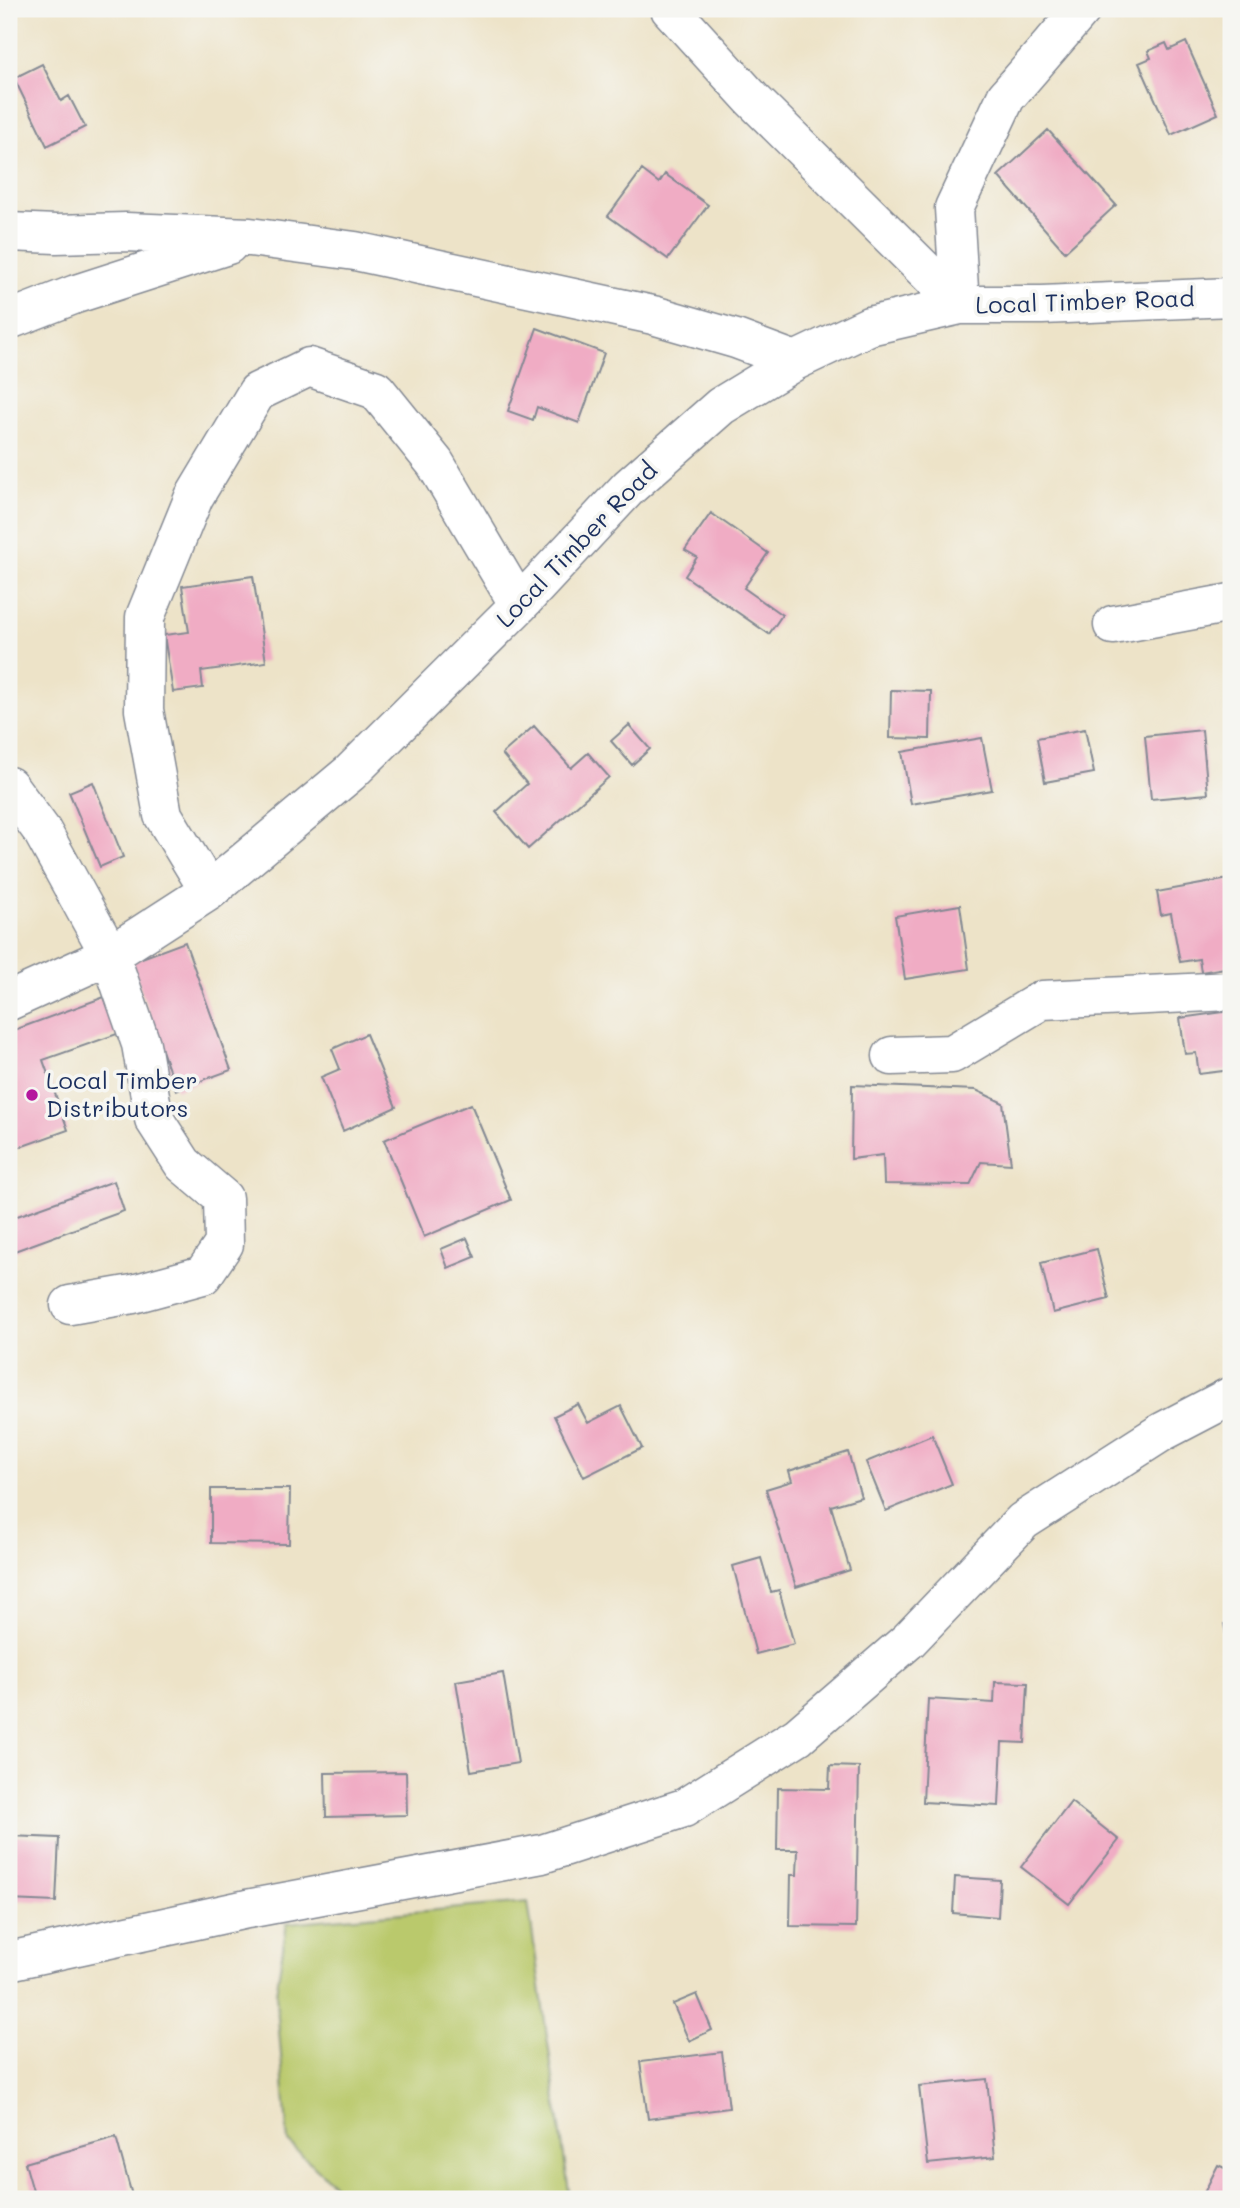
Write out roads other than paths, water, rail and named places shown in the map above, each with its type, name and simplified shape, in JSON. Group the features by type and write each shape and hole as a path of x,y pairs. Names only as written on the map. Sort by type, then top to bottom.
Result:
{"street":[{"path":"670,9 752,99 960,305"},
{"path":"960,305 954,208 1006,97 1082,9"},
{"path":"9,232 126,232 250,237 355,251 653,315 736,339 795,361"},
{"path":"9,320 76,294 250,237"},
{"name":"Local Timber Road","path":"9,1001 110,955 209,891 350,773 519,605 629,487 721,406 795,361 869,326 960,305 1042,305 1231,297"},
{"path":"209,891 163,815 144,710 145,617 194,497 257,392 309,367 376,390 435,463 519,605"},
{"path":"1113,625 1231,603"},
{"path":"9,786 43,831 110,955 141,1044 155,1119 183,1164 223,1198 224,1244 203,1275 133,1294 70,1305"},
{"path":"892,1056 952,1054 1042,1000 1231,991"},
{"path":"9,1961 247,1909 542,1854 684,1808 798,1736 909,1640 1023,1521 1162,1432 1231,1396"}],"place":[{"name":"Local Timber Distributors","path":"32,1095"}]}
